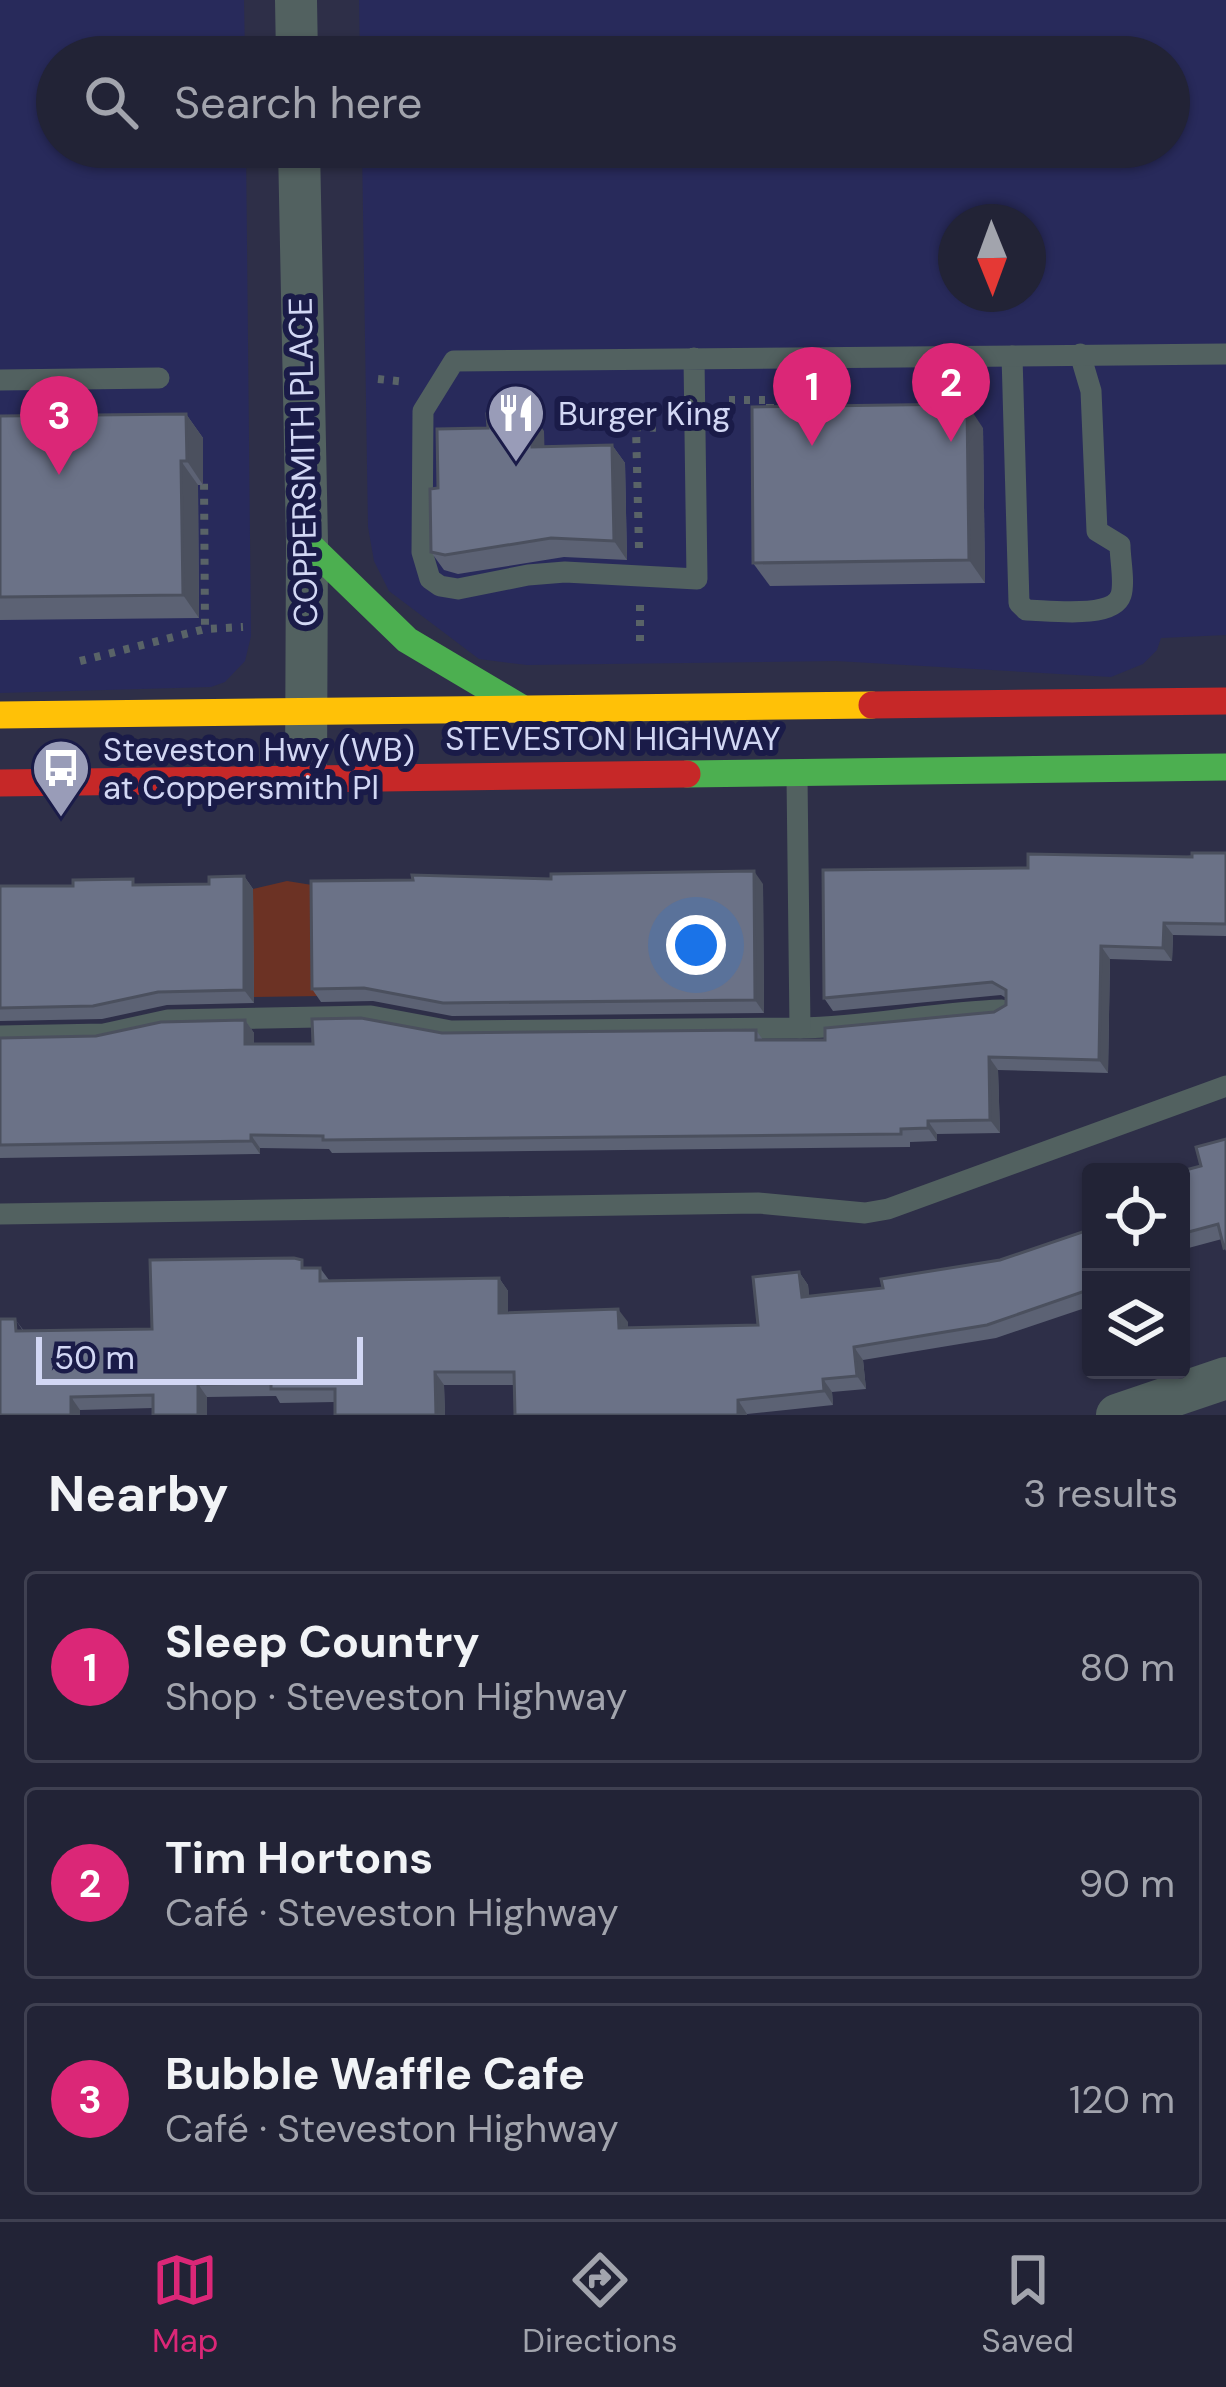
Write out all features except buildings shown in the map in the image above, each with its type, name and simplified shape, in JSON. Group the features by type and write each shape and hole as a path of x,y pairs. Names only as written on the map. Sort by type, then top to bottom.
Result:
{"main road":[{"path":"307,543 407,640 524,709"},
{"name":"STEVESTON HIGHWAY","path":"0,715 1226,701"},
{"name":"STEVESTON HIGHWAY","path":"0,784 1226,767"}],"street":[{"path":"296,0 297,36"},
{"name":"COPPERSMITH PLACE","path":"299,168 306,777"},
{"path":"1117,1415 1226,1378"}],"lane":[{"path":"1012,356 1019,602 1026,610 1102,611 1121,594 1120,544 1097,531 1091,391 1080,354"},
{"path":"694,358 697,579 565,572 528,574 458,589 440,586 430,578 422,552 423,411 454,361 694,358 1012,356 1080,354 1226,354"},
{"path":"0,380 159,378"},
{"path":"797,773 800,1028"},
{"path":"0,1036 104,1034 168,1021 371,1016 469,1031 860,1028 938,1013 1002,1010"},
{"path":"0,1214 758,1203 865,1214 1226,1086"}],"path":[{"path":"378,379 412,382"},
{"path":"729,400 770,400 771,425"},
{"path":"639,555 636,428 670,428 670,414"},
{"path":"194,456 194,473 204,479 206,629"},
{"path":"640,609 640,646"},
{"path":"67,665 206,629 243,627"}],"shaded area":[{"path":"0,0 244,0 245,36 36,36 36,168 246,168 251,636 245,661 225,682 211,687 0,693"},
{"path":"359,0 1226,0 1226,635 1161,638 1143,664 1111,677 836,661 527,665 479,659 389,591 374,561 368,527 362,168 1190,168 1190,36 360,36"},
{"path":"287,881 312,885 321,996 253,997 253,889"}],"traffic: fast":[{"path":"307,543 407,640 520,707"},
{"path":"687,774 1226,767"}],"traffic: slow":[{"path":"0,715 872,705"}],"traffic: jam":[{"path":"872,705 1226,701"},
{"path":"0,783 687,774"}],"place":[{"name":"Tim Hortons","path":"951,442"},
{"name":"Sleep Country","path":"812,446"},
{"name":"Burger King","path":"516,464"},
{"name":"Bubble Waffle Cafe","path":"59,475"},
{"name":"Steveston Hwy (WB) at Coppersmith Pl","path":"61,819"}]}
